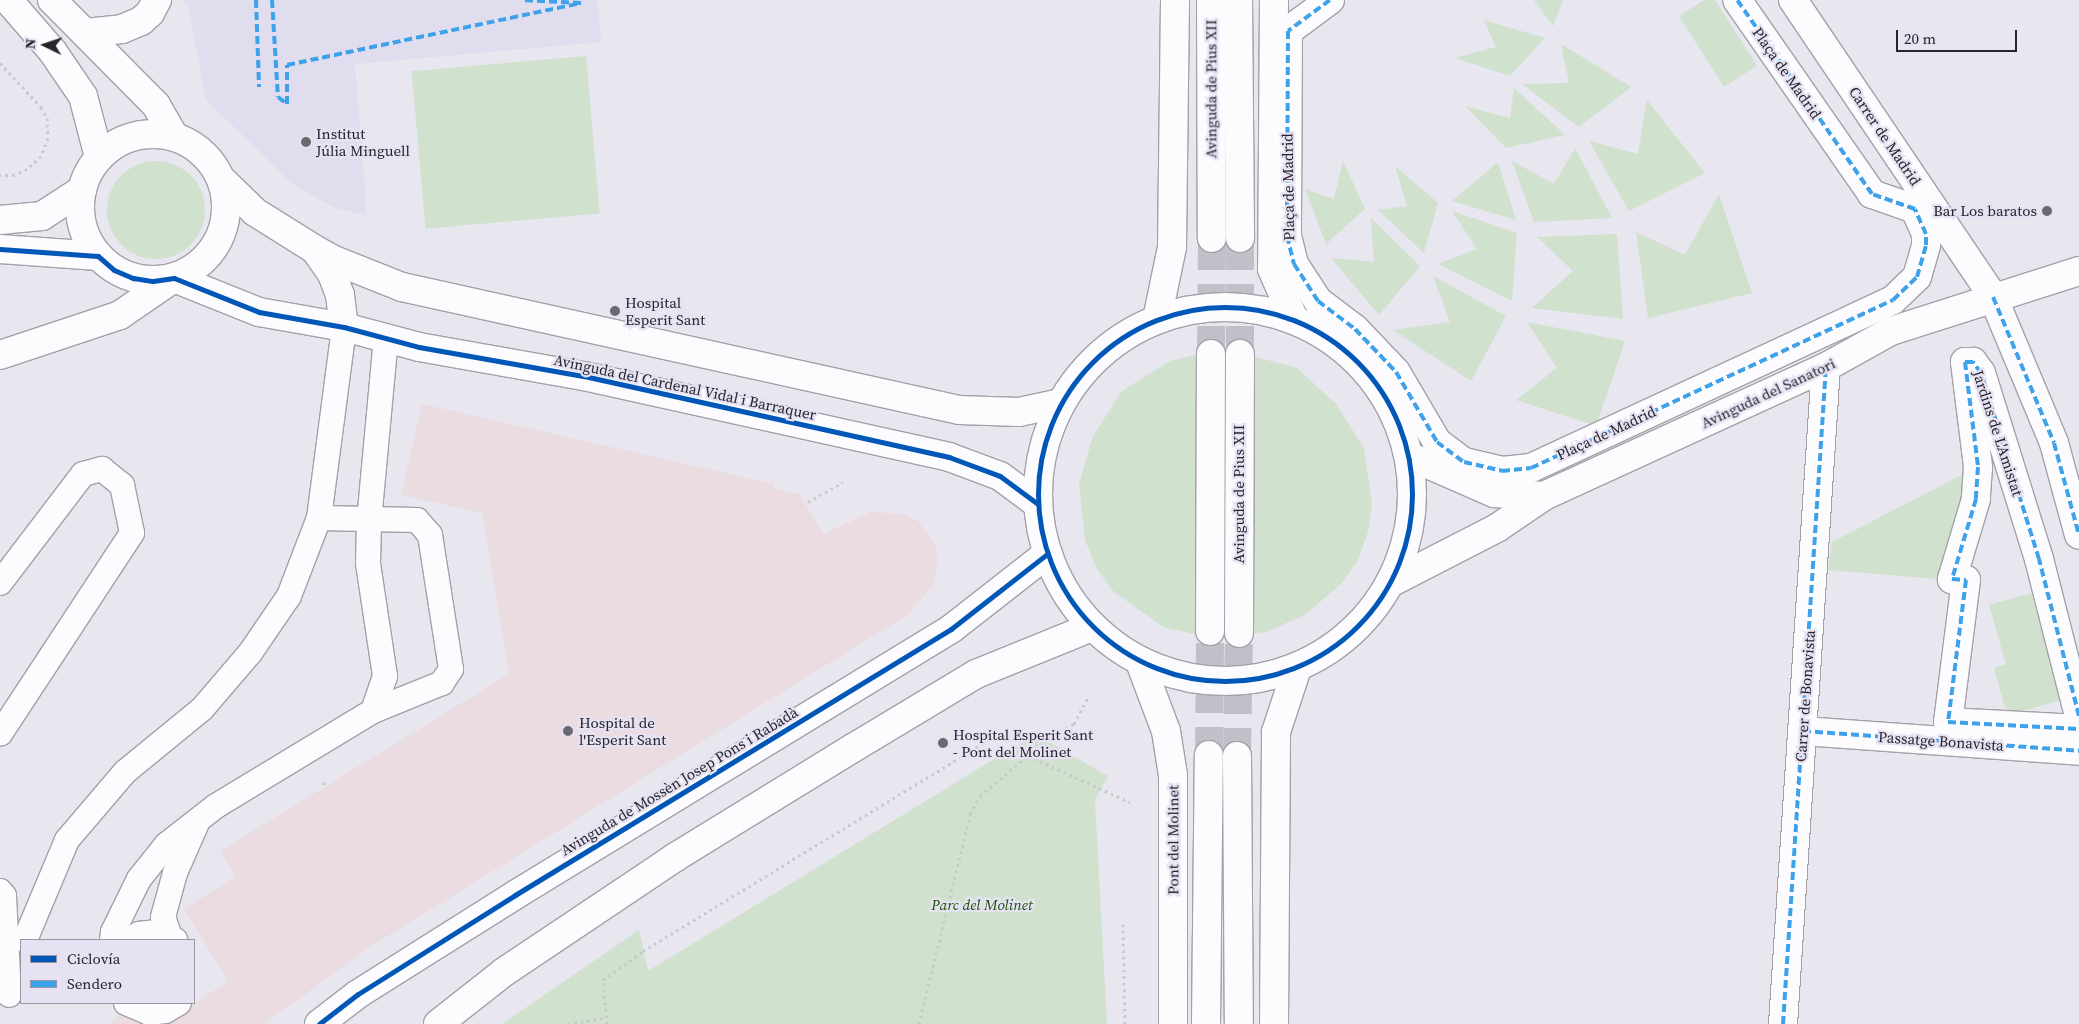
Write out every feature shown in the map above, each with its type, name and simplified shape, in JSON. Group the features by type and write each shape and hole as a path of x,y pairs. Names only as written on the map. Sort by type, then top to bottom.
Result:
{"street":[{"path":"8,0 53,52 83,96 99,157"},
{"path":"52,0 156,105 174,136"},
{"path":"85,33 122,29 141,21 150,13 158,0"},
{"path":"1157,319 1172,247 1175,0"},
{"name":"Avinguda de Pius XII","path":"1210,0 1212,238"},
{"name":"Avinguda de Pius XII","path":"1238,0 1240,238"},
{"path":"1274,0 1272,269 1294,319"},
{"name":"Plaça de Madrid","path":"1330,0 1288,31 1287,236 1294,264 1318,300 1355,329 1385,360 1405,386 1426,426 1442,447 1473,466 1509,471 1531,468 1893,300 1910,286 1922,267 1926,234 1915,209 1872,194 1737,0"},
{"name":"Carrer de Madrid","path":"1794,0 1993,297 2054,443 2079,535"},
{"path":"174,278 153,281 133,278 114,270 98,256 86,236 80,214 82,190 99,157 130,137 152,133 174,136 194,145 205,155 221,179 255,212 314,249 402,287 959,410 1018,412 1061,403"},
{"path":"0,355 120,315 174,278 200,264 220,240 227,210 221,179"},
{"path":"0,220 42,216 82,190"},
{"path":"0,249 98,256"},
{"path":"314,249 335,281 344,327"},
{"name":"Avinguda del Sanatori","path":"1390,583 1498,528 1544,496 1826,367 1891,332 1993,297 2079,271"},
{"name":"Avinguda del Cardenal Vidal i Barraquer","path":"174,278 259,312 344,327 419,347 584,376 949,457 1000,476 1038,504"},
{"path":"1202,307 1248,307 1294,319 1347,350 1386,398 1409,456 1412,499 1406,542 1390,583 1368,616 1350,634 1297,668 1244,681 1191,680 1140,662 1092,627 1065,593 1047,554 1038,504 1042,452 1061,403 1102,352 1157,319 1202,307"},
{"name":"Avinguda de Pius XII","path":"1210,631 1211,354"},
{"name":"Avinguda de Pius XII","path":"1239,633 1240,354"},
{"name":"Jardins de L'Amistat","path":"2079,716 2039,559 1980,373 1973,362 1965,362 1978,467 1976,499 1952,579 1966,580 1948,722 2079,729"},
{"name":"Carrer de Bonavista","path":"1784,1024 1826,367"},
{"name":"Avinguda del Sanatori","path":"1409,456 1494,492 1544,496"},
{"name":"Avinguda de Mossèn Josep Pons i Rabadà","path":"319,1024 358,994 515,895 951,629 1047,554"},
{"path":"438,1024 504,972 666,864 853,748 976,674 1092,627"},
{"name":"Pont del Molinet","path":"1140,662 1166,731 1173,775 1173,1024"},
{"path":"1274,1024 1276,732 1297,668"},
{"name":"Passatge Bonavista","path":"1803,732 2079,751"},
{"path":"1206,1024 1209,755"},
{"path":"1237,756 1239,1024"}],"lane":[{"path":"25,939 67,840 125,772 202,709 250,653 289,596 319,518 344,327"},
{"path":"373,711 385,676 368,563 369,521 386,338"},
{"path":"0,583 83,474 102,469 122,486 132,533 0,734"},
{"path":"112,939 112,932 139,879 166,845 197,823 216,806 373,711 442,683 451,669 430,535 417,520 369,521 319,518"},
{"path":"173,938 164,917 175,874 197,823"},
{"path":"0,891 4,896 9,995 20,957"},
{"path":"131,939 139,934 155,932 173,938"},
{"path":"128,1004 149,1013 165,1011 177,1004"}],"path":[{"path":"0,63 41,107 47,118 48,138 41,156 27,169 14,175 0,175"},
{"path":"808,502 843,482"},
{"path":"919,1024 970,814 980,796 1054,734 1074,724 1089,696"},
{"path":"607,1024 603,980 619,968 1004,731"},
{"path":"1028,756 1130,802"},
{"path":"323,782 325,788"},
{"path":"1123,924 1125,1024"},
{"path":"568,1024 606,1017"}],"shaded area":[{"name":"Institut Júlia Minguell","path":"182,0 597,0 602,42 355,64 367,216 333,207 294,185 206,100 188,6"},
{"name":"Hospital de l'Esperit Sant","path":"422,404 774,484 774,489 799,494 824,534 871,512 904,514 918,521 935,545 938,557 934,584 907,615 370,947 264,1024 110,1024 122,1014 169,1019 228,982 184,909 236,876 220,851 509,674 482,513 401,495"}],"green space":[{"path":"1534,0 1563,0 1553,26"},
{"path":"1704,0 1715,0 1757,66 1724,87 1679,16"},
{"path":"1484,20 1545,38 1510,76 1455,58 1496,47"},
{"path":"1561,44 1631,87 1579,127 1522,84 1569,83"},
{"path":"586,56 600,213 425,229 412,71"},
{"path":"1514,88 1565,135 1506,148 1465,106 1510,118"},
{"path":"1647,100 1705,173 1629,211 1589,141 1638,154"},
{"path":"1575,148 1612,218 1534,222 1512,161 1554,184"},
{"path":"156,161 175,165 191,175 201,191 205,210 201,229 191,245 175,255 156,259 137,255 121,245 111,229 107,210 111,191 121,175 137,165"},
{"path":"1343,161 1365,209 1326,244 1305,189 1334,199"},
{"path":"1498,162 1516,220 1452,201"},
{"path":"1395,166 1438,203 1424,253 1378,210 1407,206"},
{"path":"1719,194 1752,293 1648,318 1636,232 1685,255"},
{"path":"1452,211 1517,233 1512,301 1438,264 1477,249"},
{"path":"1371,218 1420,266 1379,315 1331,258 1374,262"},
{"path":"1617,234 1623,319 1532,308 1573,271 1537,237"},
{"path":"1433,276 1506,316 1471,381 1393,330 1450,322"},
{"path":"1527,322 1625,341 1596,426 1516,400 1557,368"},
{"path":"1199,354 1199,635 1163,627 1113,591 1097,569 1085,540 1079,484 1093,436 1122,391 1170,361"},
{"path":"1248,355 1297,368 1336,404 1364,448 1372,504 1368,532 1358,560 1343,582 1305,615 1266,632 1246,635"},
{"path":"1977,467 1951,580 1828,570 1832,542"},
{"path":"2031,593 2062,700 2007,715 1994,668 2006,664 1989,605"},
{"name":"Parc del Molinet","path":"1035,734 1108,776 1095,800 1107,1024 502,1024 639,930 648,971"}],"tunnel":[{"path":"1211,354 1212,238"},
{"path":"1240,238 1240,354"},
{"path":"1209,755 1210,631"},
{"path":"1237,756 1239,633"}],"marked path":[{"path":"256,0 259,87"},
{"path":"272,0 278,97 287,104 287,65 581,3 521,0"},
{"path":"1330,0 1288,31 1287,236 1294,264 1318,301 1355,329 1396,372 1437,442 1464,462 1502,471 1531,468 1893,300 1917,277 1926,245 1926,234 1915,209 1872,194 1737,0"},
{"path":"1993,297 2054,443 2079,535"},
{"path":"2079,716 2039,559 1981,373 1973,362 1965,362 1978,467 1976,499 1952,579 1966,580 1948,722 2079,729"},
{"path":"1783,1024 1826,367"},
{"path":"1803,731 2079,751"}],"cycle path":[{"path":"0,249 98,256 114,270 133,278 153,281 174,278 259,312 344,327 419,347 584,376 949,457 1000,476 1038,504"},
{"path":"1225,307 1243,308 1279,315 1313,329 1329,339 1357,362 1380,390 1390,406 1404,440 1411,476 1412,494 1411,512 1404,548 1390,582 1380,598 1357,626 1329,649 1313,659 1279,673 1243,680 1225,681 1207,680 1171,673 1137,659 1121,649 1093,626 1070,598 1060,582 1046,548 1039,512 1038,494 1039,476 1046,440 1060,406 1070,390 1093,362 1121,339 1137,329 1171,315 1207,308 1225,307"},
{"path":"319,1024 358,994 515,895 951,629 1047,554"}],"place":[{"name":"Institut Júlia Minguell","path":"306,142"},
{"name":"Bar Los baratos","path":"2047,211"},
{"name":"Hospital Esperit Sant","path":"615,311"},
{"name":"Hospital de l'Esperit Sant","path":"568,731"},
{"name":"Hospital Esperit Sant - Pont del Molinet","path":"943,743"}]}
